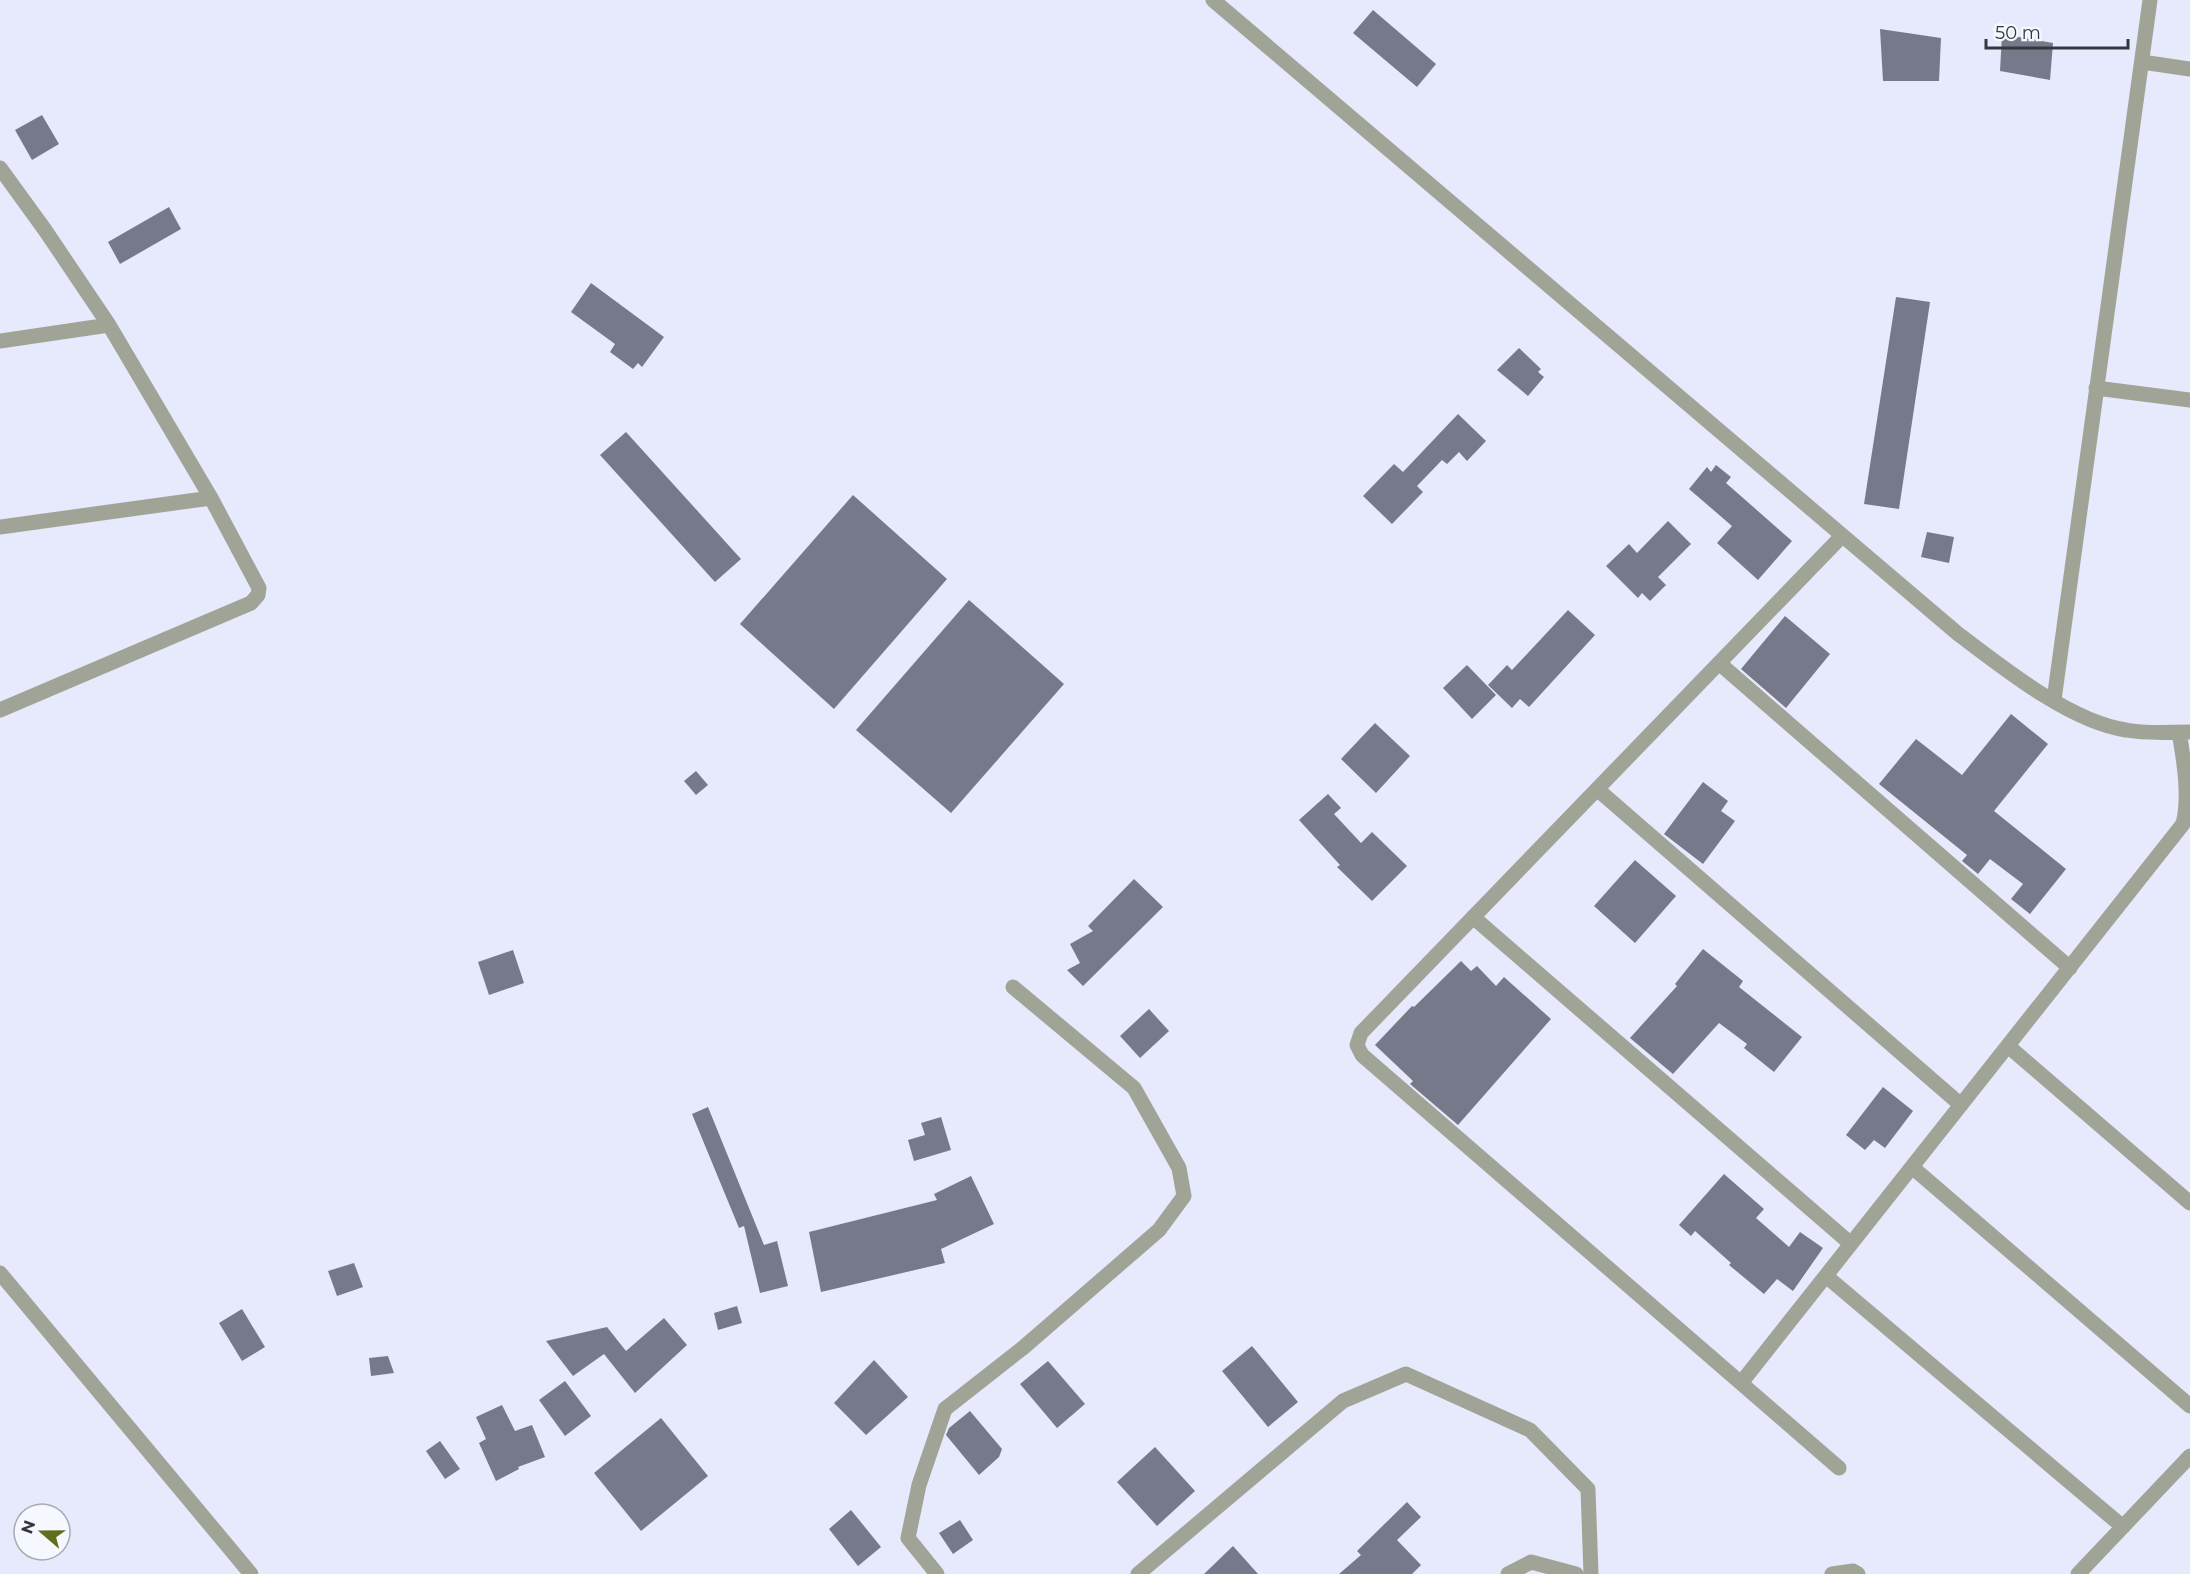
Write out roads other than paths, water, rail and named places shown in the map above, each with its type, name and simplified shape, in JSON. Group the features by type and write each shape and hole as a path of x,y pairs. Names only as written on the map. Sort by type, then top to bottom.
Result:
{"street":[{"path":"1213,0 1957,633 2082,717 2127,731 2185,732 2189,796 2188,812 2183,824 1741,1383"},
{"path":"2054,700 2150,0"},
{"path":"2142,62 2190,69"},
{"path":"0,168 109,325 211,498 259,588 256,600 251,603 0,710"},
{"path":"0,341 109,325"},
{"path":"2096,388 2190,400"},
{"path":"0,527 211,498"},
{"path":"1839,1468 1389,1078 1359,1050 1358,1039 1361,1033 1842,536"},
{"path":"1719,663 2070,968"},
{"path":"1597,789 1961,1105"},
{"path":"1473,917 1851,1245"},
{"path":"937,1574 908,1538 919,1485 945,1409 1024,1347 1159,1230 1184,1196 1179,1168 1134,1088 1013,987"},
{"path":"2008,1046 2190,1203"},
{"path":"1912,1167 2190,1406"},
{"path":"0,1274 250,1574"},
{"path":"1826,1276 2123,1527"},
{"path":"1137,1574 1343,1401 1406,1374 1530,1430 1588,1489 1591,1574"},
{"path":"2078,1574 2190,1456"},
{"path":"1508,1574 1530,1562 1575,1574"},
{"path":"1832,1574 1853,1570 1858,1574"}]}
